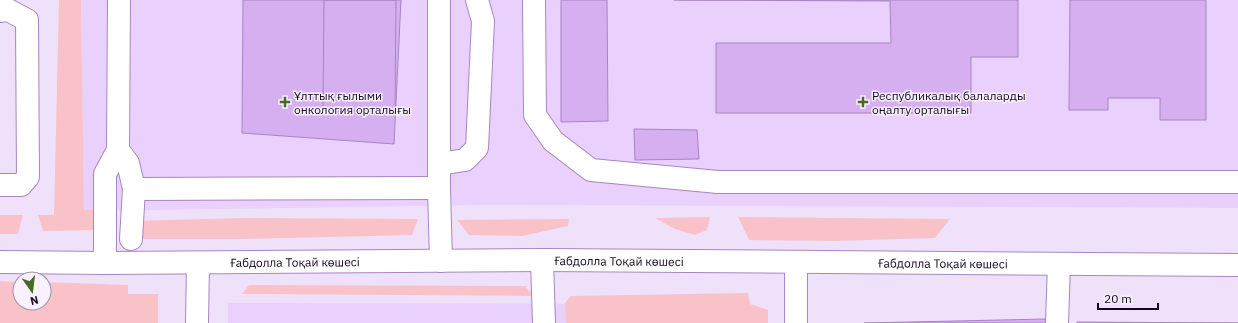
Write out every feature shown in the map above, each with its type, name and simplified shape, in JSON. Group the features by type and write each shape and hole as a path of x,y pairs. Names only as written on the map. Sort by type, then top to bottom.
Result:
{"street":[{"path":"105,263 105,174 118,150 119,0"},
{"path":"439,0 439,188 441,261"},
{"path":"439,164 465,160 477,148 483,21 477,0"},
{"path":"534,0 535,115 553,141 591,170 718,182 1238,182"},
{"path":"0,11 8,10 27,20 28,177 21,185 0,185"},
{"path":"118,150 128,163 134,189 130,239"},
{"path":"134,189 439,188"},
{"path":"542,260 544,323"},
{"name":"Ғабдолла Тоқай көшесі","path":"0,262 198,263 542,260 1238,265"},
{"path":"796,262 796,323"},
{"path":"197,323 198,263"},
{"path":"1058,323 1059,264"}],"shaded area":[{"path":"59,0 81,0 84,210 98,210 94,230 43,231 38,215 54,215"},
{"name":"Республикалық балаларды оңалту орталығы","path":"81,0 1238,0 1238,208 488,205 84,211"},
{"path":"0,215 23,215 18,234 0,234"},
{"path":"710,217 707,230 695,235 675,229 655,218"},
{"path":"738,217 950,219 935,238 835,241 749,240"},
{"path":"243,218 418,219 412,235 243,239 131,239 131,221"},
{"path":"569,219 568,226 522,236 469,235 457,220"},
{"path":"0,281 12,282 12,311 52,311 52,282 128,285 128,294 158,294 158,323 0,323"},
{"path":"249,285 525,286 534,296 242,294"},
{"path":"748,293 750,304 768,310 768,323 566,323 565,303 571,296"},
{"path":"228,303 750,304 750,323 228,323"}],"building":[{"path":"243,0 401,0 394,144 242,133"},
{"path":"324,0 396,0 395,111 323,111"},
{"path":"561,0 607,0 608,121 561,122"},
{"path":"674,0 1018,0 1018,57 971,57 971,113 716,113 716,43 891,43 890,1"},
{"path":"1070,0 1206,0 1206,120 1160,120 1160,98 1108,98 1108,110 1069,110"},
{"path":"634,129 697,130 699,159 635,160"},
{"path":"1046,319 1046,323 864,323"},
{"path":"1077,322 1238,323 1077,323"}],"place":[{"name":"Ұлттық ғылыми онкология орталығы","path":"285,102"},
{"name":"Республикалық балаларды оңалту орталығы","path":"863,102"}]}
